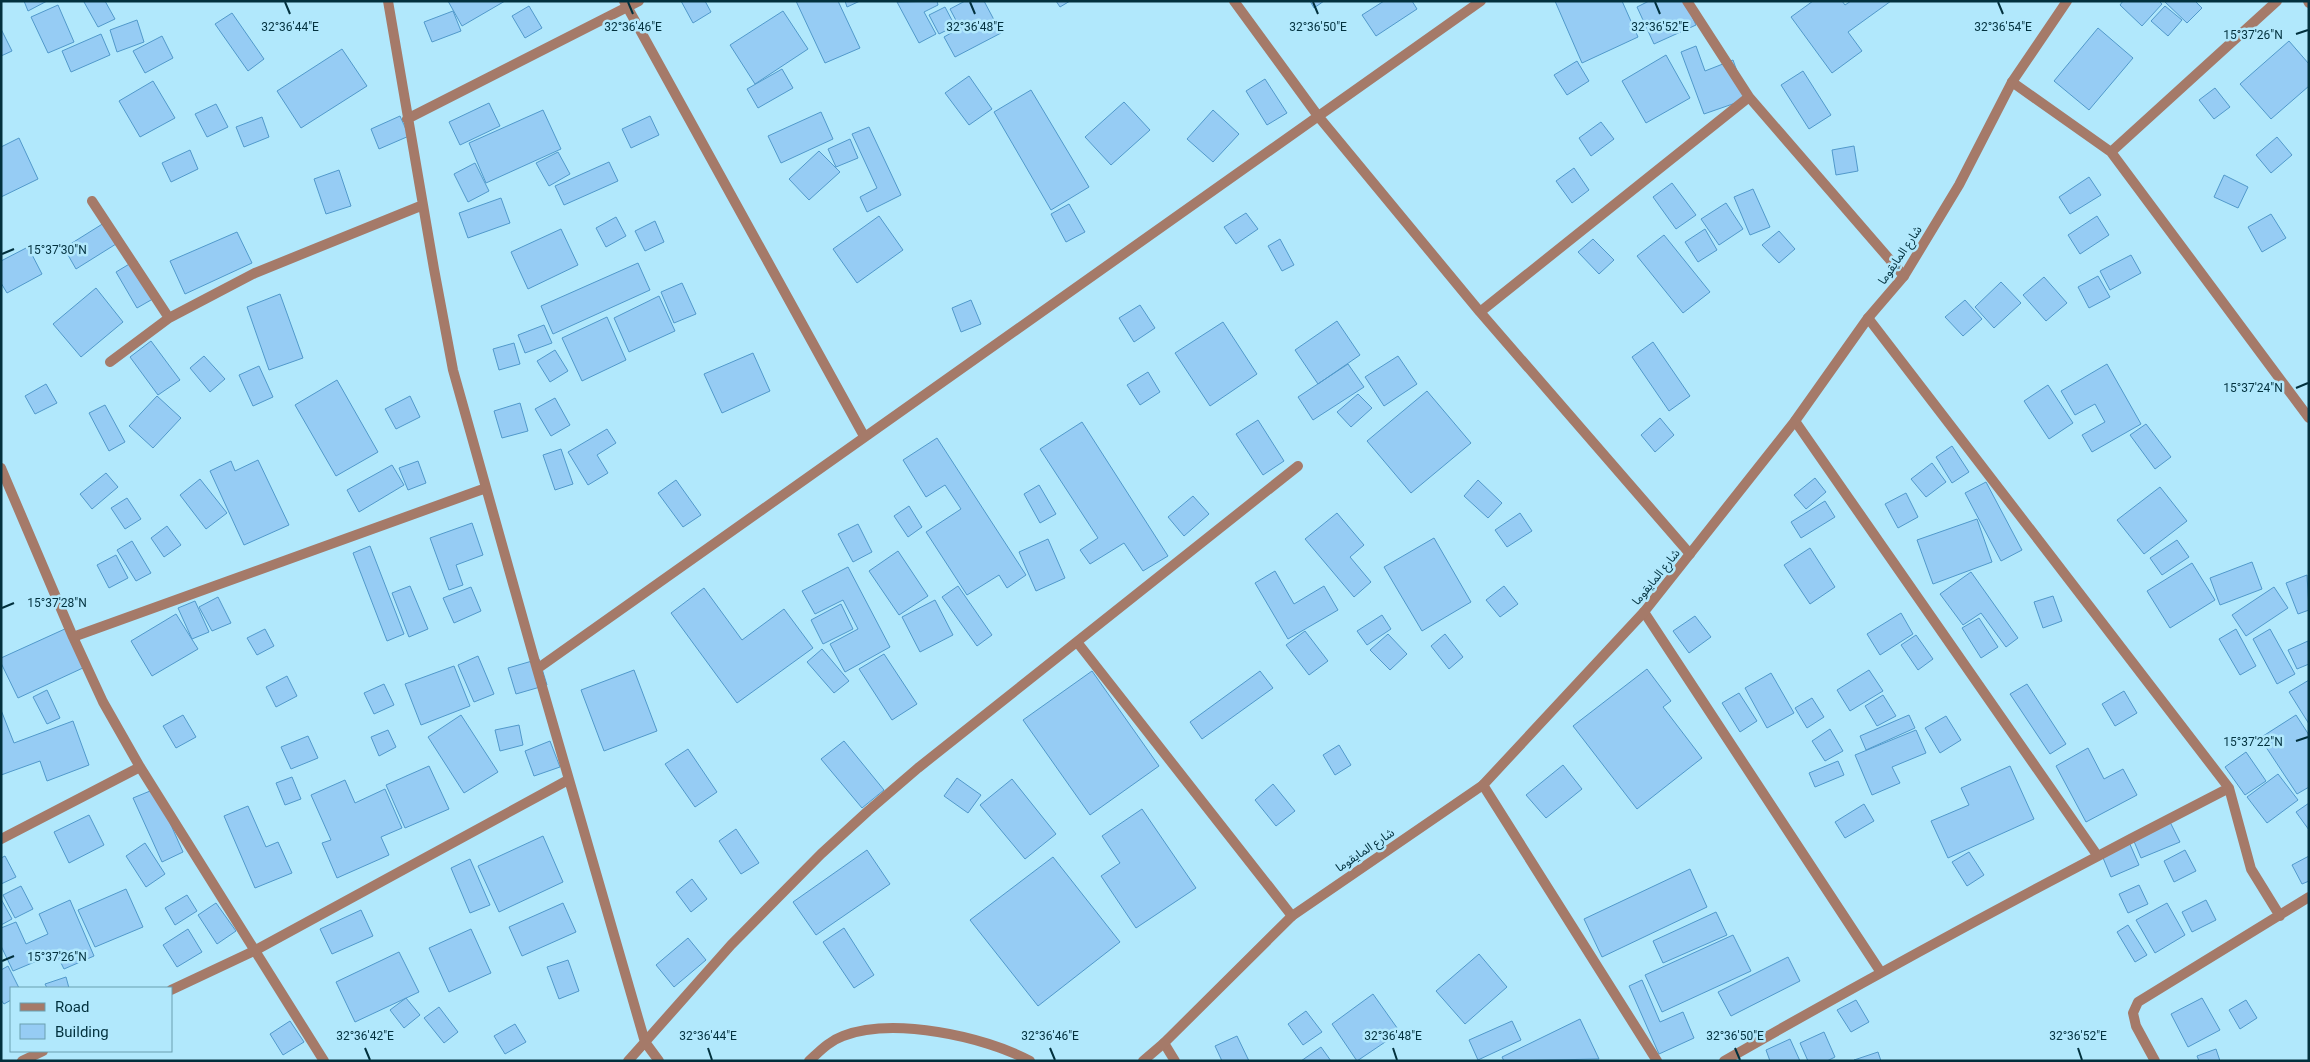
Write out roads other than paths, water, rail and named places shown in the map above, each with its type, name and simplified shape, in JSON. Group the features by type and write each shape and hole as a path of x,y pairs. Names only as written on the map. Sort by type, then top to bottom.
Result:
{"street":[{"path":"388,1 453,370 568,780 645,1042 659,1061"},
{"path":"408,119 626,5 639,1"},
{"path":"1234,1 1318,116 1480,312 1690,554"},
{"path":"537,669 1481,1"},
{"path":"1687,1 1749,98 1904,276"},
{"name":"شارع المايقوما","path":"1143,1061 1164,1043 1292,916 1483,785 1644,612 1794,421 1868,318 1904,276 1959,185 2012,82 2067,1"},
{"path":"2111,152 2277,1"},
{"path":"626,5 864,436"},
{"path":"2012,82 2111,152 2309,418"},
{"path":"1480,312 1749,98"},
{"path":"92,202 169,318"},
{"path":"110,362 169,318 255,274 423,205"},
{"path":"1868,318 2230,788 2251,869 2280,916"},
{"path":"1794,421 2097,855"},
{"path":"628,1061 731,944 821,854 918,768 1298,466"},
{"path":"1,468 72,637 103,702 140,767 254,952 324,1061"},
{"path":"72,637 486,488"},
{"path":"1644,612 1880,972"},
{"path":"1077,642 1292,916"},
{"path":"1,839 140,767"},
{"path":"172,990 254,952 568,780"},
{"path":"1483,785 1657,1061"},
{"path":"1724,1061 1880,972 2097,855 2230,788"},
{"path":"2155,1061 2136,1026 2133,1013 2138,1002 2309,897"},
{"path":"809,1061 831,1042 842,1036 860,1031 889,1029 932,1031 978,1040 1011,1050 1030,1061"},
{"path":"1164,1043 1176,1061"},
{"path":"22,1061 41,1052"}]}
